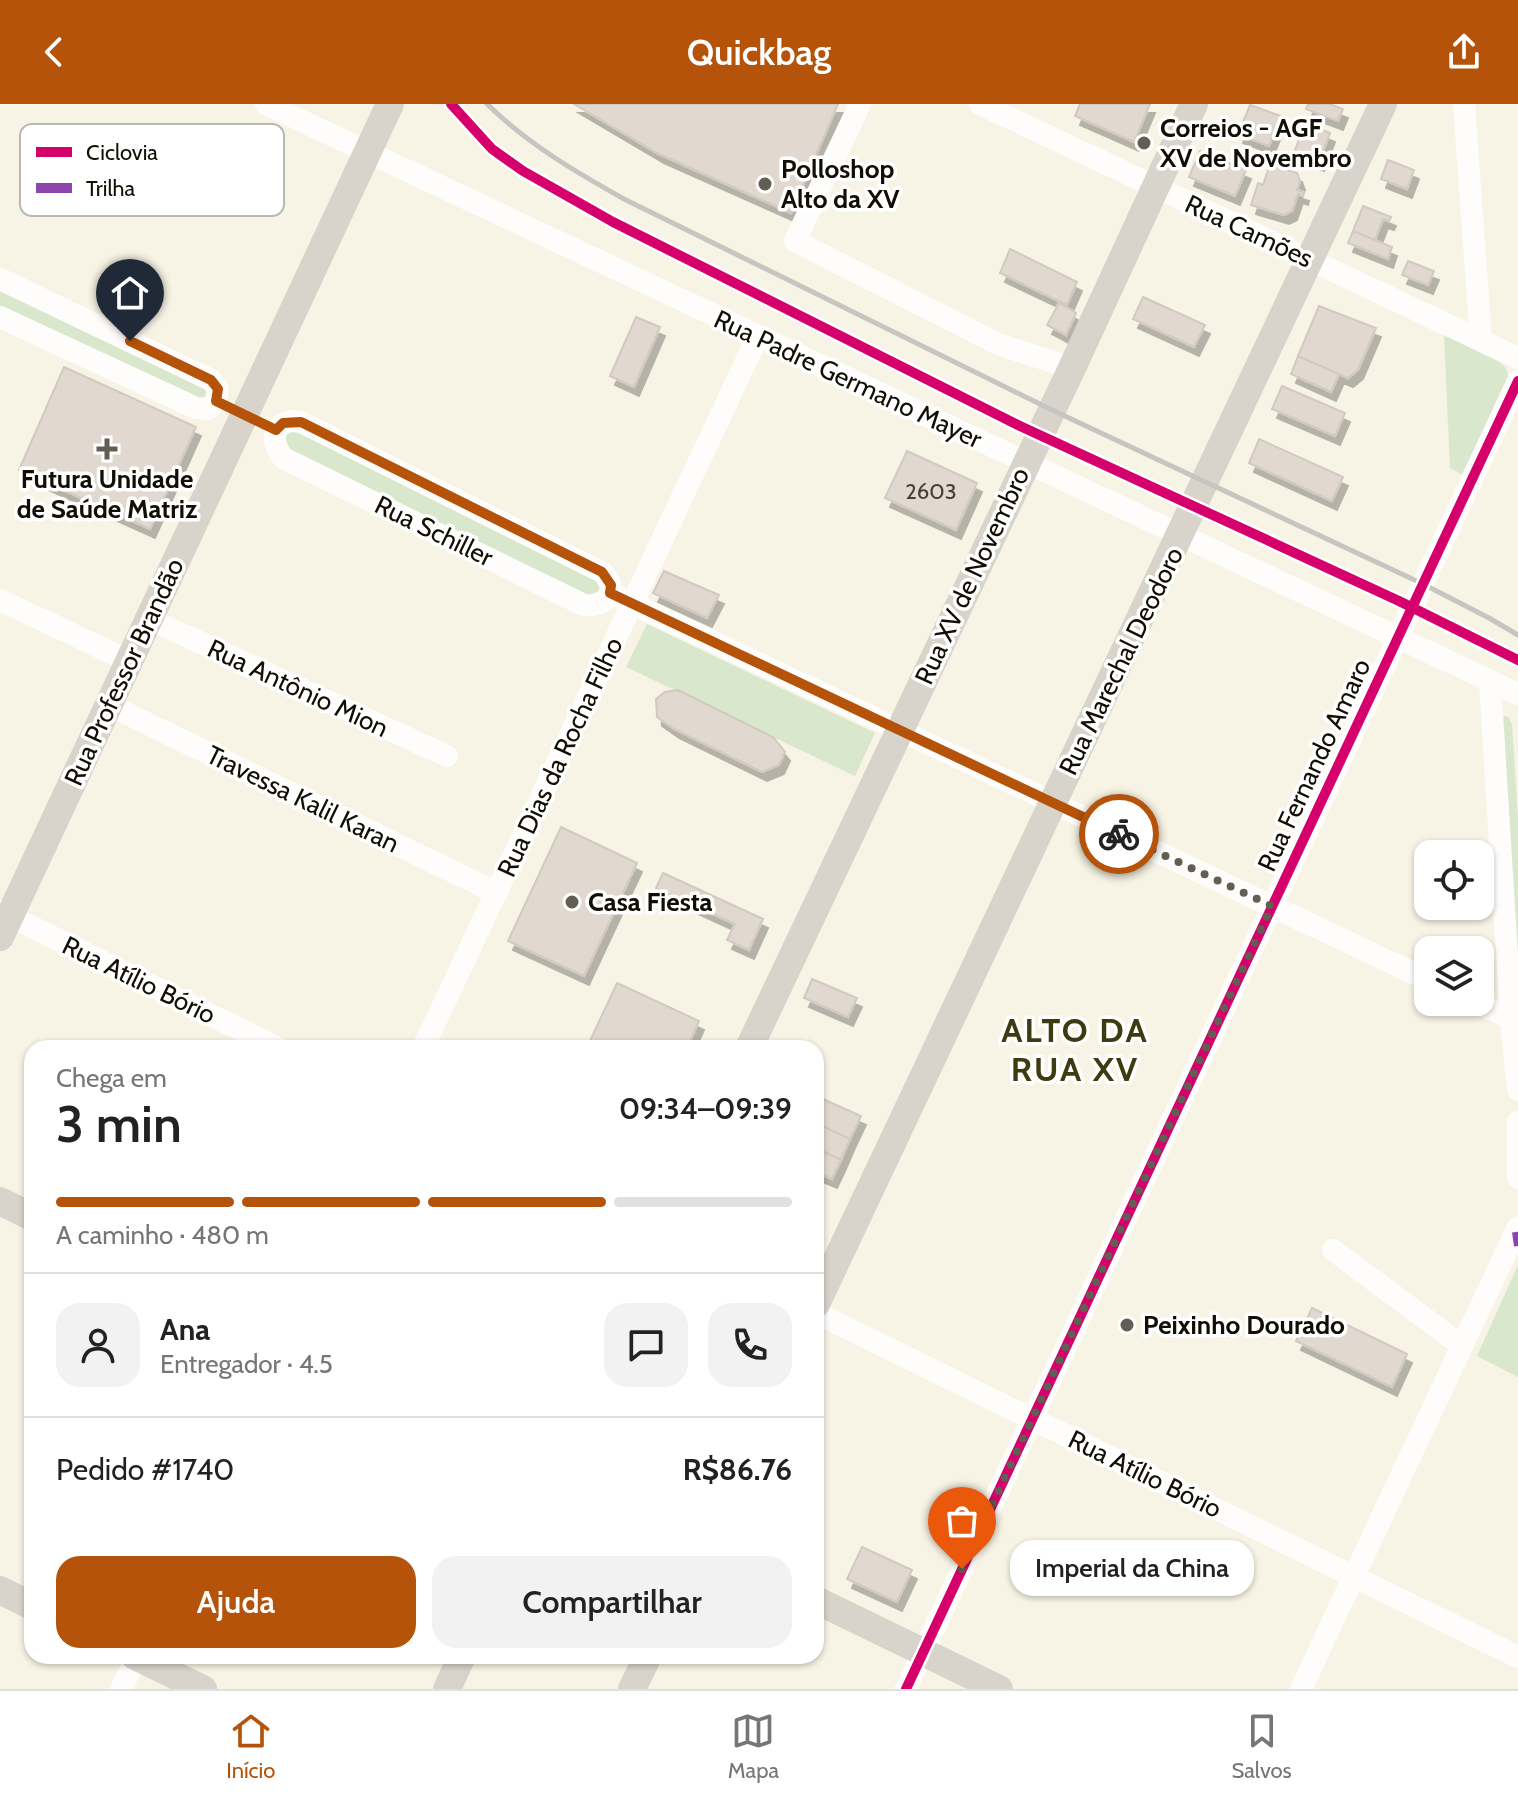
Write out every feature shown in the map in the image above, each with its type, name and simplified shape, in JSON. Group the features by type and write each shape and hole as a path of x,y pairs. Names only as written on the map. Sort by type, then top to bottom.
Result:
{"main road":[{"name":"Rua Professor Brandão","path":"3,921 109,705 390,104"},
{"name":"Rua XV de Novembro","path":"753,1040 1194,104"},
{"name":"Rua Marechal Deodoro","path":"824,1287 1383,104"},
{"path":"0,1201 24,1213"},
{"path":"0,1590 24,1602"},
{"path":"824,1604 999,1689"},
{"path":"152,1664 203,1689"},
{"path":"447,1689 458,1664"},
{"path":"632,1689 644,1664"}],"street":[{"name":"Rua Padre Germano Mayer","path":"266,104 1518,694"},
{"path":"860,104 795,241 998,344 1072,368"},
{"name":"Rua Camões","path":"980,104 1518,358"},
{"path":"1464,104 1481,341"},
{"name":"Rua Schiller","path":"0,279 211,380 218,389 216,401 208,409 196,408 0,317"},
{"name":"Rua Dias da Rocha Filho","path":"427,1040 758,336"},
{"name":"Rua Fernando Amaro","path":"906,1689 1518,381"},
{"name":"Rua Schiller","path":"216,401 276,430"},
{"name":"Rua Schiller","path":"301,422 602,572 611,585 610,593 606,601 595,606 584,605 283,458 276,449 276,430 283,423 301,422"},
{"name":"Rua Schiller","path":"610,593 1414,973"},
{"path":"0,600 129,661"},
{"name":"Rua Antônio Mion","path":"149,619 447,756"},
{"path":"1490,681 1518,1090"},
{"name":"Travessa Kalil Karan","path":"109,705 497,893"},
{"name":"Rua Atílio Bório","path":"3,921 261,1040"},
{"path":"1494,1011 1514,1020"},
{"path":"1518,1122 1518,1178"},
{"path":"1301,1689 1518,1227"},
{"path":"1333,1250 1462,1346"},
{"name":"Rua Atílio Bório","path":"824,1317 1518,1657"},
{"path":"121,1689 132,1664"}],"green space":[{"path":"0,285 212,391 204,403 0,310"},
{"path":"1444,335 1498,361 1508,375 1508,382 1465,476 1450,468"},
{"path":"290,429 598,577 603,593 588,601 286,451 283,434"},
{"path":"647,624 875,733 855,776 626,667"},
{"path":"1499,717 1508,717 1512,724 1518,818 1518,1000"},
{"path":"1518,1265 1518,1377 1477,1356"}],"building":[{"name":"Polloshop Alto da XV","path":"574,104 838,104 791,213 659,154"},
{"path":"1080,104 1150,104 1134,142 1075,116"},
{"path":"1308,104 1330,104 1343,109 1338,121 1306,109"},
{"path":"1250,105 1281,116 1269,146 1238,134"},
{"path":"1305,123 1330,133 1319,162 1294,153"},
{"path":"1200,151 1246,170 1235,196 1189,177"},
{"path":"1388,160 1414,170 1407,189 1381,179"},
{"path":"1270,164 1297,173 1300,181 1297,190 1304,192 1303,196 1298,194 1292,211 1284,215 1251,205 1258,183 1263,185"},
{"path":"1363,206 1391,217 1389,221 1383,219 1375,240 1353,231"},
{"path":"1353,231 1392,247 1388,259 1348,243"},
{"path":"1010,249 1077,282 1067,305 1000,273"},
{"path":"1408,261 1434,271 1428,285 1402,275"},
{"path":"1143,297 1205,325 1194,347 1133,319"},
{"path":"1059,303 1076,313 1066,335 1047,325"},
{"path":"1319,306 1376,328 1358,370 1348,378 1298,356"},
{"path":"636,317 660,327 634,387 610,376"},
{"path":"1298,356 1339,374 1331,392 1291,374"},
{"name":"Futura Unidade de Saúde Matriz","path":"64,367 196,427 150,529 19,470"},
{"path":"1282,386 1345,413 1335,436 1272,409"},
{"path":"1259,439 1343,477 1332,501 1249,463"},
{"path":"907,451 977,483 956,530 885,498"},
{"path":"664,571 719,595 707,618 653,593"},
{"path":"678,690 773,737 785,752 779,765 762,772 674,729 657,717 656,699 665,692"},
{"name":"Casa Fiesta","path":"561,827 637,863 584,976 508,941"},
{"path":"663,873 763,919 749,950 727,940 735,924 656,888"},
{"path":"812,979 857,998 848,1017 804,998"},
{"path":"617,983 699,1021 691,1040 590,1040"},
{"path":"824,1100 861,1116 850,1139 824,1127"},
{"path":"824,1127 850,1139 841,1160 824,1152"},
{"path":"824,1152 841,1160 832,1179 824,1176"},
{"path":"1312,1308 1407,1354 1392,1387 1296,1341"},
{"path":"862,1547 912,1570 897,1602 847,1579"}],"railway":[{"path":"487,104 535,144 624,199 1052,410 1423,584 1518,635"}],"marked path":[{"path":"1516,1232 1518,1246"}],"cycle path":[{"path":"451,104 492,149 523,171 613,222 1020,426 1399,601 1518,660"},
{"path":"906,1689 1518,381"}],"way so far":[{"path":"962,1569 1272,906 1119,834"}],"place":[{"name":"Correios - AGF XV de Novembro","path":"1144,143"},
{"name":"Polloshop Alto da XV","path":"765,184"},
{"name":"Futura Unidade de Saúde Matriz","path":"107,449"},
{"name":"Casa Fiesta","path":"572,902"},
{"name":"Peixinho Dourado","path":"1127,1325"},
{"name":"Imperial da China","path":"962,1569"}],"district":[{"name":"ALTO DA RUA XV","path":"1075,1050"}],"route":[{"path":"130,341 211,380 218,389 216,401 276,430 283,423 301,422 602,572 608,577 610,593 1119,834"}]}
